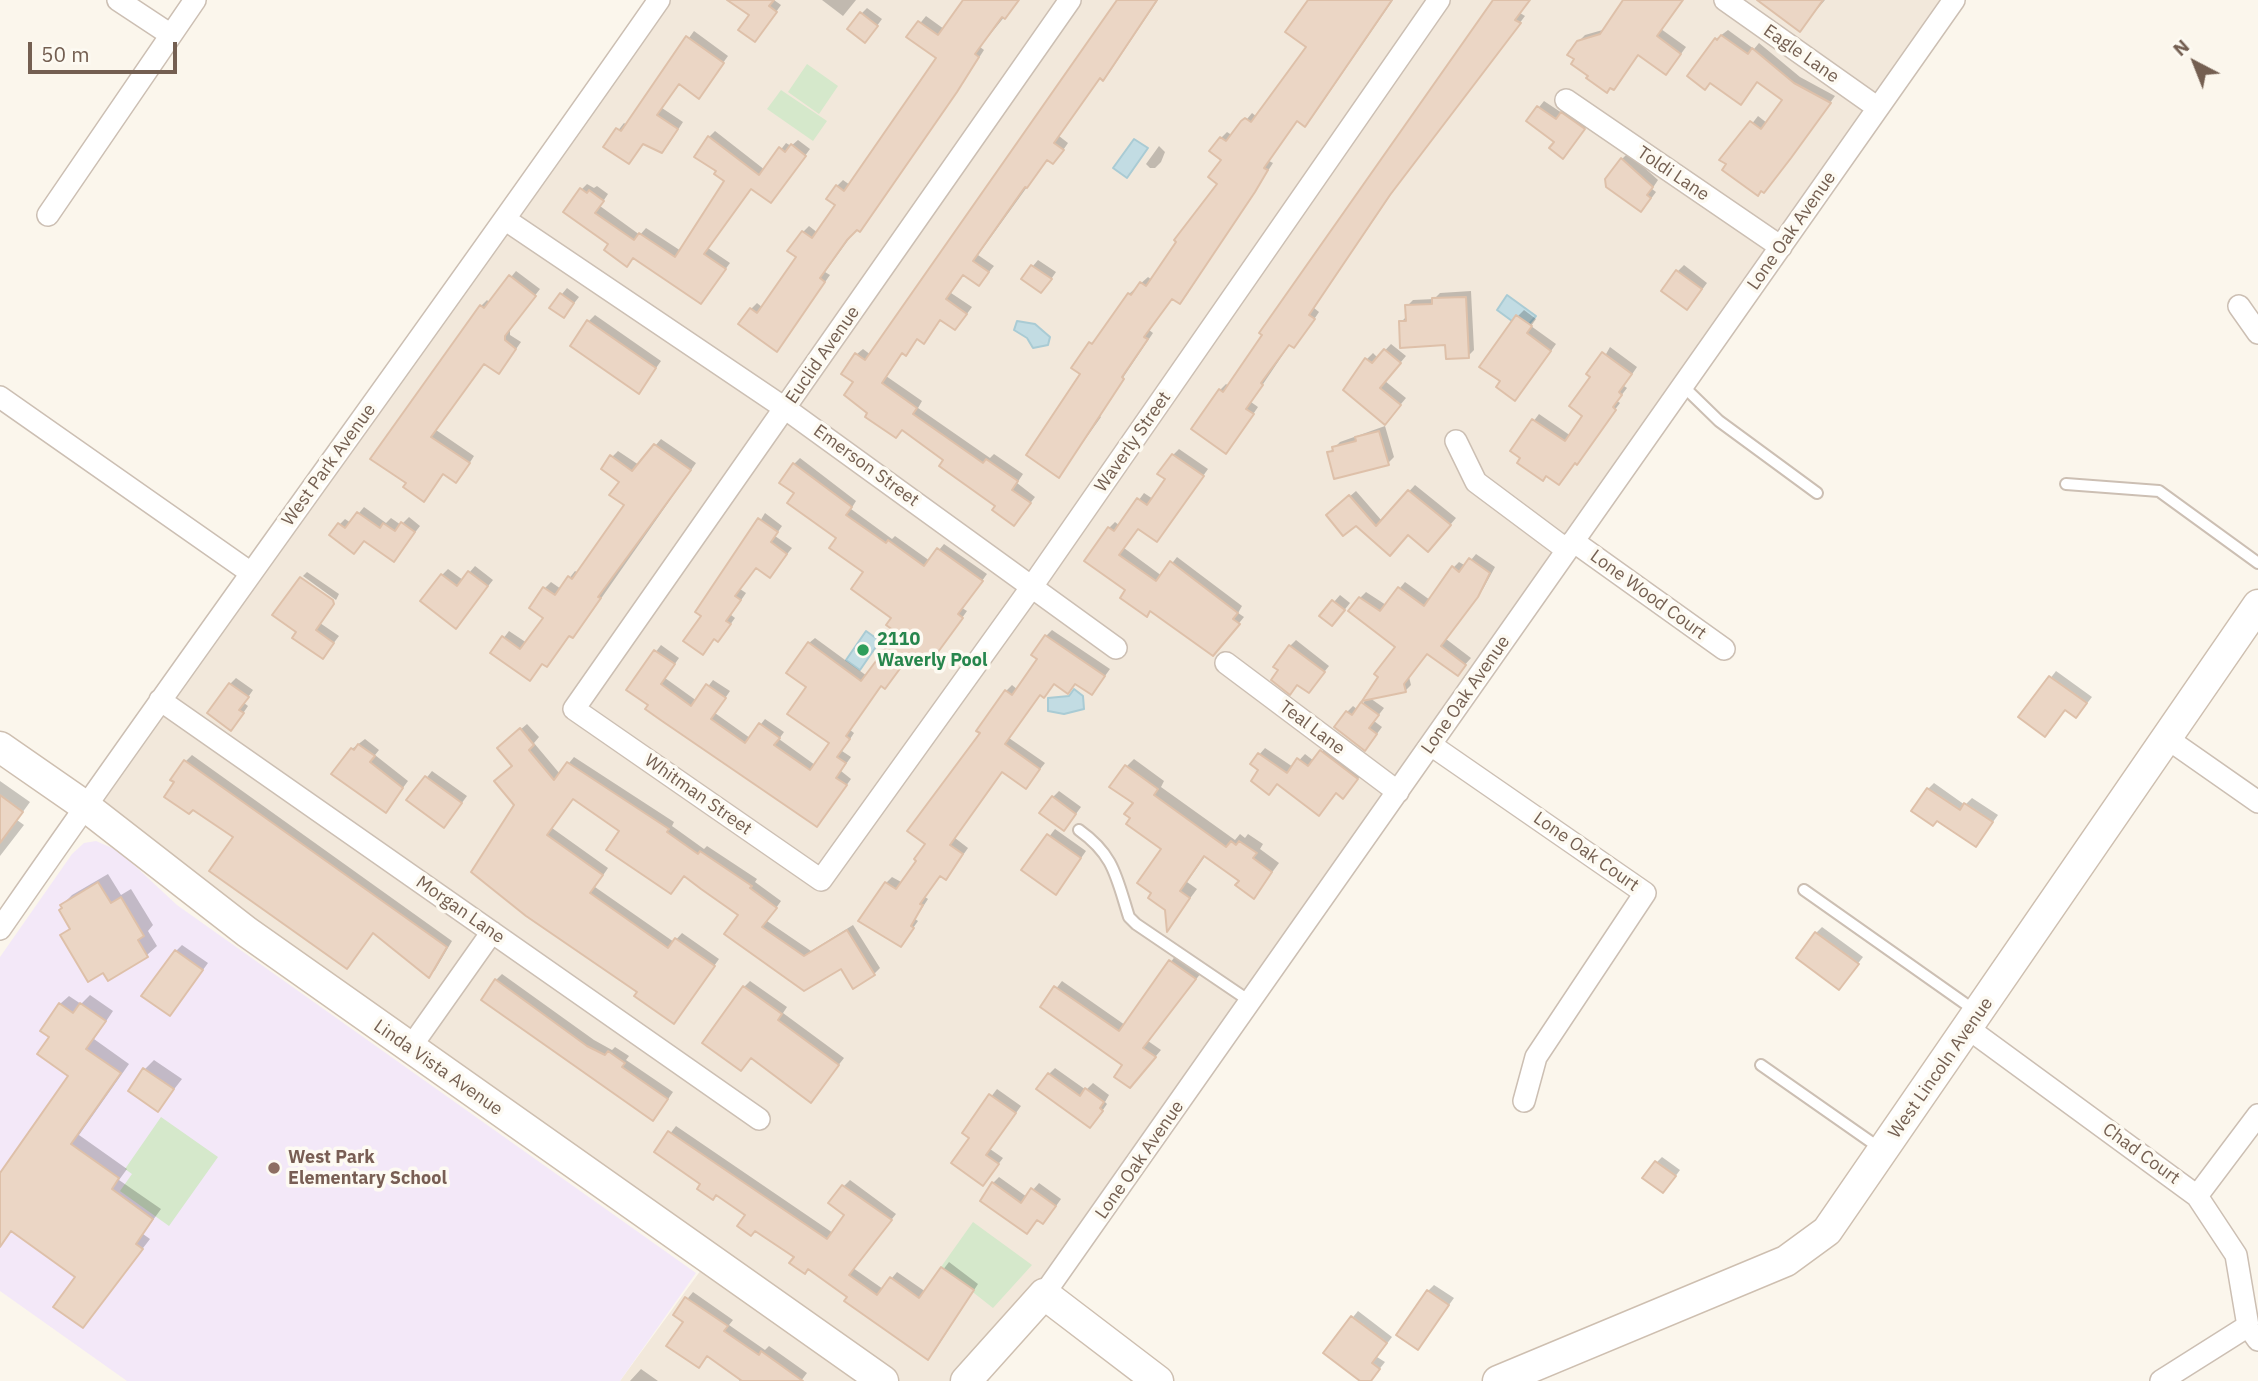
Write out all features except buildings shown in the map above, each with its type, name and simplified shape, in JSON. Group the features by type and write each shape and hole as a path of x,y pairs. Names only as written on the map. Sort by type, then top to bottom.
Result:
{"street":[{"path":"118,0 171,35"},
{"path":"48,215 195,0"},
{"name":"West Park Avenue","path":"0,929 160,700 506,220 659,0"},
{"name":"Euclid Avenue","path":"574,709 1070,0"},
{"name":"Waverly Street","path":"821,880 1033,585 1439,0"},
{"name":"Eagle Lane","path":"1724,0 1878,108"},
{"name":"Lone Oak Avenue","path":"966,1381 1044,1294 1954,0"},
{"name":"Toldi Lane","path":"1566,100 1780,247"},
{"name":"Emerson Street","path":"506,220 786,409 1033,585 1116,648"},
{"path":"2239,306 2258,333"},
{"path":"0,397 251,573"},
{"name":"Lone Wood Court","path":"1456,441 1476,482 1724,649"},
{"name":"West Lincoln Avenue","path":"1498,1381 1786,1261 1827,1231 2258,605"},
{"name":"Teal Lane","path":"1226,663 1398,792"},
{"name":"Morgan Lane","path":"160,700 759,1119"},
{"name":"Whitman Street","path":"574,709 821,880"},
{"path":"2168,739 2258,802"},
{"name":"Lone Oak Court","path":"1432,745 1646,894 1536,1057 1524,1101"},
{"name":"Linda Vista Avenue","path":"0,747 85,806 247,932 883,1381"},
{"path":"410,1048 492,932"},
{"name":"Chad Court","path":"1974,1021 2197,1196 2236,1255 2253,1333 2161,1381"},
{"path":"2197,1196 2258,1115"},
{"path":"1044,1294 1158,1381"}],"lane":[{"path":"1683,386 1718,421 1817,493"},
{"path":"2066,484 2159,491 2258,563"},
{"path":"1079,830 1101,846 1108,857 1129,917 1136,924 1251,1002"},
{"path":"1804,890 1974,1021"},
{"path":"1761,1066 1883,1151"}],"shaded area":[{"path":"659,0 1954,0 1058,1277 966,1381 620,1381 709,1259 85,806"},
{"name":"West Park Elementary School","path":"96,841 119,851 177,905 696,1273 620,1381 127,1381 0,1291 0,957 72,854 84,843"}],"green space":[{"path":"807,64 838,86 819,114 788,92"},
{"path":"781,90 827,121 813,141 767,109"},
{"path":"161,1117 218,1157 169,1226 120,1191 132,1174 125,1169"},
{"path":"973,1222 1032,1265 993,1308 941,1267"}],"water":[{"path":"1134,139 1148,148 1127,178 1113,168"},
{"path":"1507,295 1536,316 1529,324 1512,321 1497,310"},
{"path":"1017,321 1035,324 1050,337 1048,345 1033,348 1027,338 1014,330"},
{"name":"2110 Waverly Pool","path":"866,631 880,641 860,670 846,660"},
{"path":"1074,689 1083,696 1084,709 1064,714 1048,711 1048,698 1069,696"}],"place":[{"name":"2110 Waverly Pool","path":"863,650"},
{"name":"West Park Elementary School","path":"274,1168"}]}
